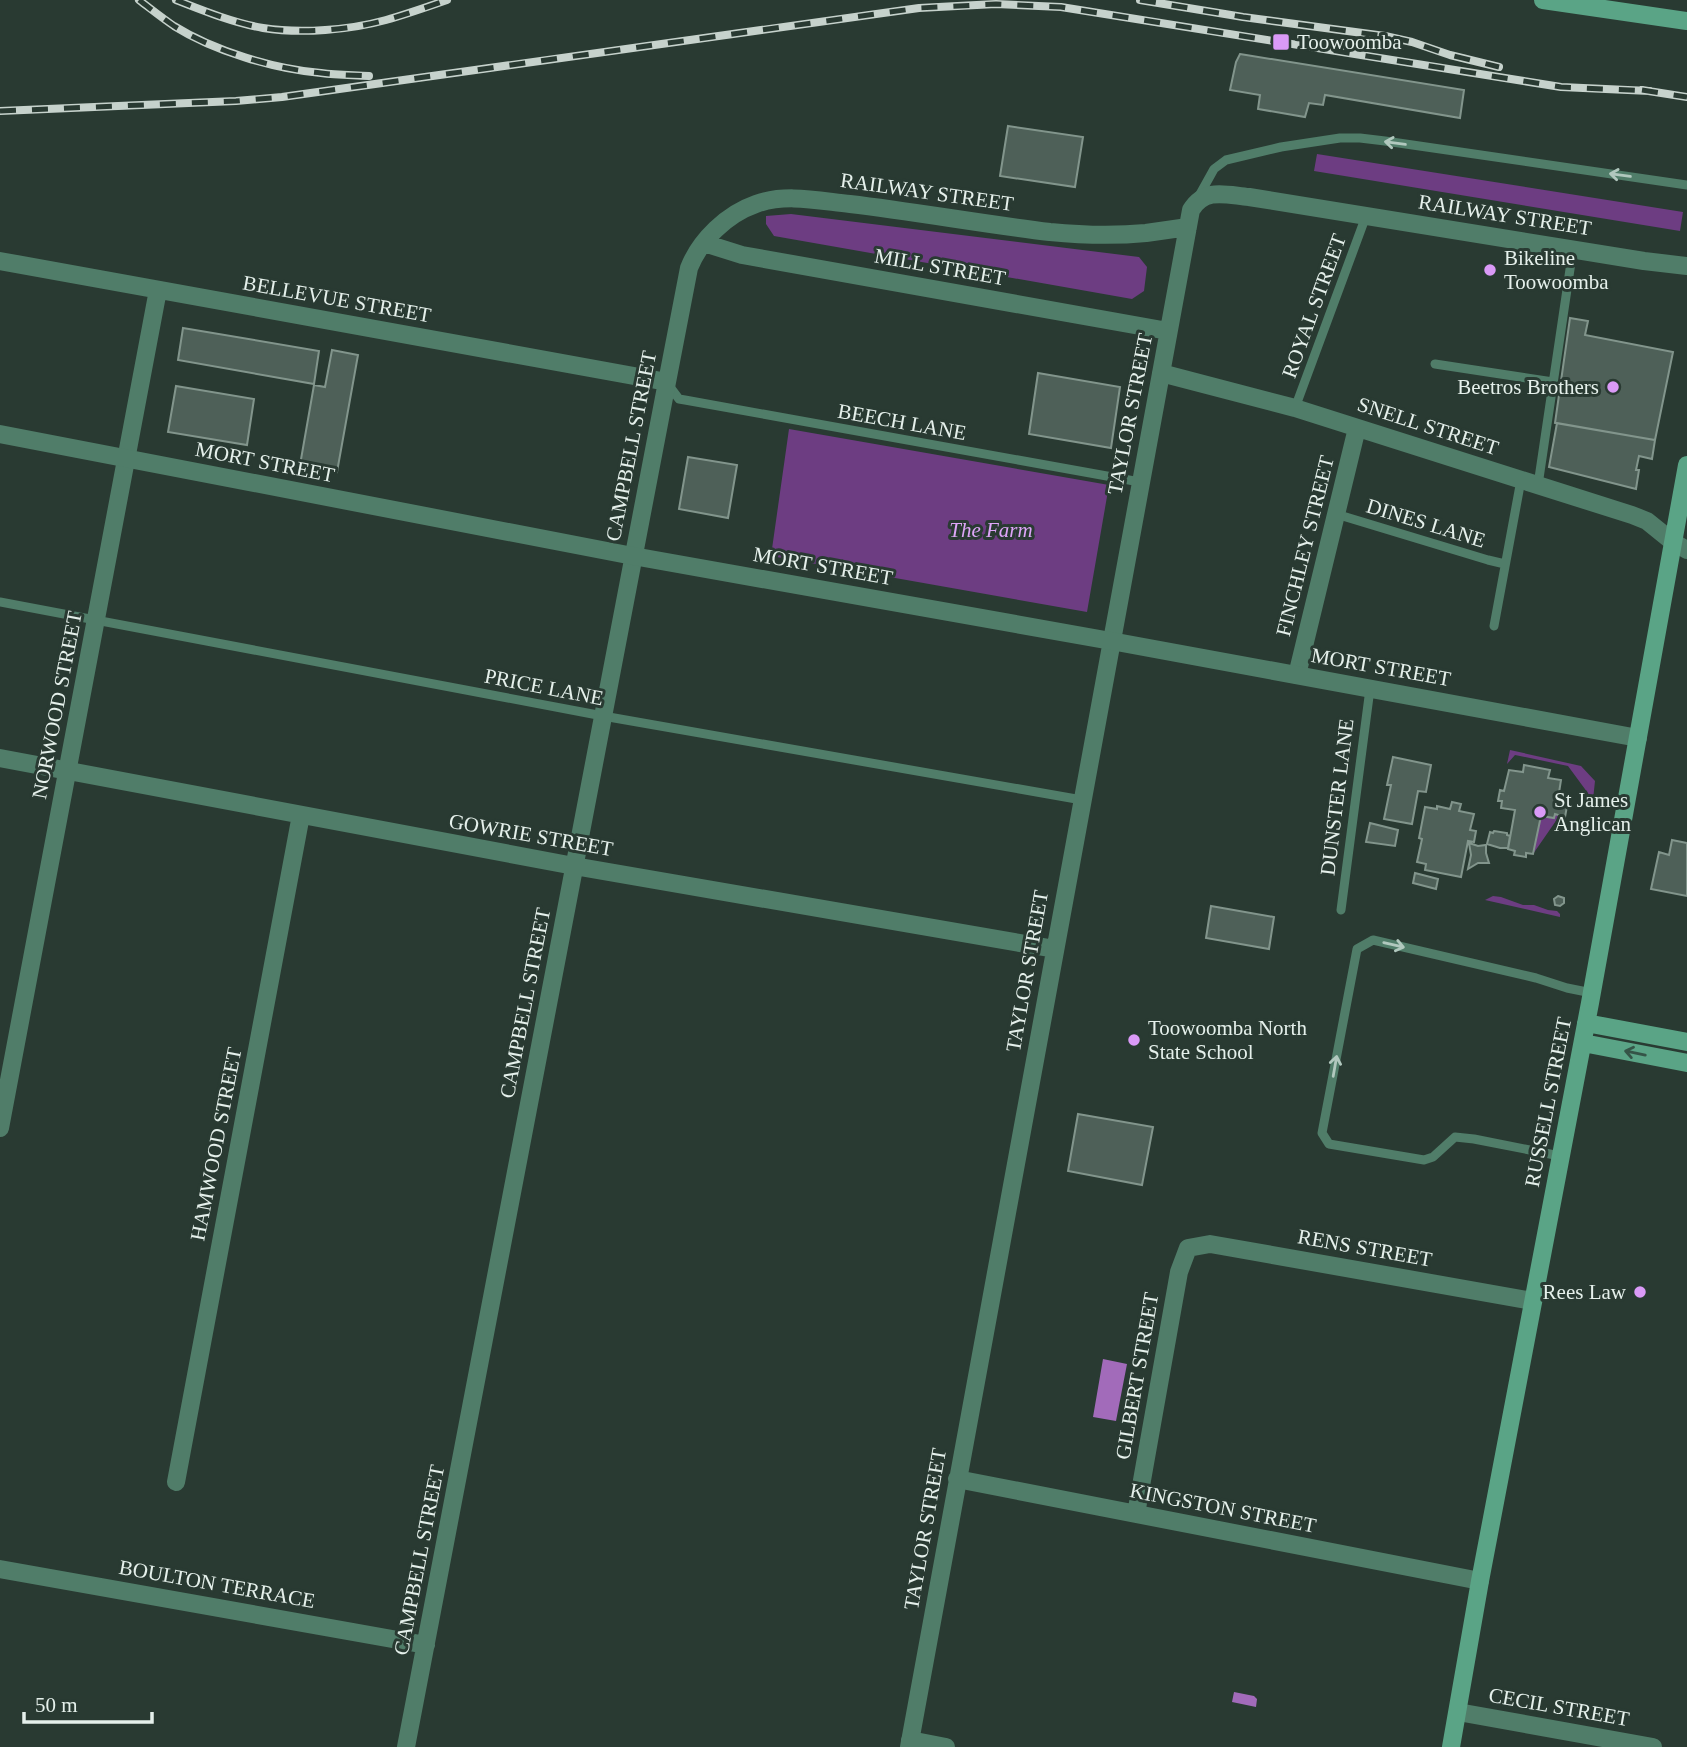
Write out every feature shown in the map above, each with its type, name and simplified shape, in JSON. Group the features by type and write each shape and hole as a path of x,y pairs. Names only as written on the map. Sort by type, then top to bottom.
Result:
{"main road":[{"path":"1543,0 1687,21"},
{"name":"RUSSELL STREET","path":"1451,1747 1638,738 1680,546 1687,465"},
{"path":"1586,1023 1687,1042"},
{"path":"1583,1043 1687,1063"}],"street":[{"name":"RAILWAY STREET","path":"1194,205 1203,196 1213,194 1290,203 1687,266"},
{"name":"RAILWAY STREET","path":"689,268 694,256 718,227 755,204 774,200 790,199 872,207 1054,232 1146,233 1188,228"},
{"name":"TAYLOR STREET","path":"909,1744 1140,482 1194,205"},
{"name":"MILL STREET","path":"704,243 742,255 1168,331"},
{"name":"BELLEVUE STREET","path":"0,261 667,382"},
{"name":"CAMPBELL STREET","path":"406,1747 689,268"},
{"name":"NORWOOD STREET","path":"0,1128 158,289"},
{"name":"SNELL STREET","path":"1161,373 1295,408 1632,515 1647,521 1680,546"},
{"name":"FINCHLEY STREET","path":"1297,675 1357,428"},
{"name":"MORT STREET","path":"0,435 633,556 1638,738"},
{"name":"GOWRIE STREET","path":"0,758 574,866 1055,949"},
{"name":"HAMWOOD STREET","path":"176,1482 302,815"},
{"name":"RENS STREET","path":"1188,1248 1210,1244 1533,1301"},
{"name":"GILBERT STREET","path":"1136,1514 1179,1272 1188,1248"},
{"name":"KINGSTON STREET","path":"957,1479 1480,1581"},
{"name":"BOULTON TERRACE","path":"0,1569 426,1644"},
{"name":"CECIL STREET","path":"1458,1712 1653,1747"},
{"path":"909,1744 946,1747"}],"lane":[{"path":"1194,205 1214,169 1226,160 1281,147 1340,138 1385,141 1687,186"},
{"name":"ROYAL STREET","path":"1295,408 1366,215"},
{"path":"1494,626 1506,564 1530,483 1553,382 1573,249"},
{"path":"1435,364 1553,382"},
{"name":"BEECH LANE","path":"667,382 679,399 1140,482"},
{"name":"DINES LANE","path":"1336,514 1506,564"},
{"name":"PRICE LANE","path":"0,602 603,716 1082,800"},
{"name":"DUNSTER LANE","path":"1341,910 1370,689"},
{"path":"1560,1156 1455,1137 1433,1157 1424,1160 1328,1144 1322,1133 1357,949 1373,940 1592,993"}],"green space":[{"path":"1317,154 1683,212 1680,231 1314,171"},
{"path":"791,214 1139,257 1147,267 1144,291 1132,299 774,236 766,224 766,216"},
{"name":"The Farm","path":"789,429 1109,485 1087,612 771,556"},
{"path":"1510,750 1581,766 1595,781 1593,800 1568,766 1515,755 1507,764"},
{"path":"1555,814 1560,815 1533,854 1541,816 1554,818"},
{"path":"1493,896 1557,911 1560,917 1485,900"}],"shaded area":[{"path":"1103,1359 1127,1364 1116,1421 1093,1417"},
{"path":"1234,1692 1254,1696 1257,1699 1256,1707 1232,1702"}],"building":[{"path":"1240,54 1464,90 1460,118 1325,95 1323,105 1309,103 1305,117 1258,109 1260,95 1230,90"},
{"path":"1008,126 1083,137 1075,187 1000,176"},
{"name":"Beetros Brothers","path":"1570,318 1588,321 1585,335 1673,352 1655,440 1555,423"},
{"path":"183,328 319,351 314,384 178,360"},
{"path":"332,350 358,355 337,472 300,465 314,385 325,387"},
{"path":"1038,373 1120,387 1111,448 1029,434"},
{"path":"176,386 254,399 247,445 168,432"},
{"path":"1557,423 1655,440 1652,459 1639,456 1636,489 1549,467"},
{"path":"688,457 737,465 728,518 679,509"},
{"path":"1393,757 1431,765 1426,792 1418,791 1412,824 1384,819"},
{"name":"St James Anglican","path":"1524,765 1550,770 1548,778 1561,780 1558,799 1568,801 1565,817 1555,814 1554,818 1541,816 1533,854 1526,853 1526,857 1514,855 1515,851 1508,849 1515,810 1501,808 1502,801 1498,801 1500,790 1504,791 1509,770 1523,772"},
{"path":"1452,802 1461,804 1459,811 1474,814 1470,830 1476,831 1474,842 1468,841 1461,877 1425,870 1426,864 1417,862 1425,807 1450,809"},
{"path":"1370,823 1398,830 1395,846 1366,842"},
{"path":"1490,832 1510,836 1508,848 1487,844"},
{"path":"1672,840 1687,843 1687,896 1651,889 1659,852 1669,855"},
{"path":"1469,843 1486,845 1489,863 1478,863 1468,869 1471,855"},
{"path":"1415,873 1438,879 1436,889 1413,883"},
{"path":"1558,896 1564,898 1564,903 1560,906 1555,905 1554,899"},
{"path":"1211,906 1274,917 1269,949 1206,938"},
{"path":"1078,1114 1153,1127 1142,1185 1068,1171"}],"railway":[{"path":"139,0 190,35 226,51 303,71 369,76"},
{"path":"176,0 252,26 309,31 372,23 447,0"},
{"path":"1140,0 1385,36 1499,67"},
{"path":"0,111 282,97 919,8 996,4 1061,7 1561,87 1650,91"},
{"path":"1642,90 1687,97"}],"place":[{"name":"Toowoomba","path":"1281,42"},
{"name":"Bikeline Toowoomba","path":"1490,270"},
{"name":"Beetros Brothers","path":"1613,387"},
{"name":"St James Anglican","path":"1540,812"},
{"name":"Toowoomba North State School","path":"1134,1040"},
{"name":"Rees Law","path":"1640,1292"}]}
